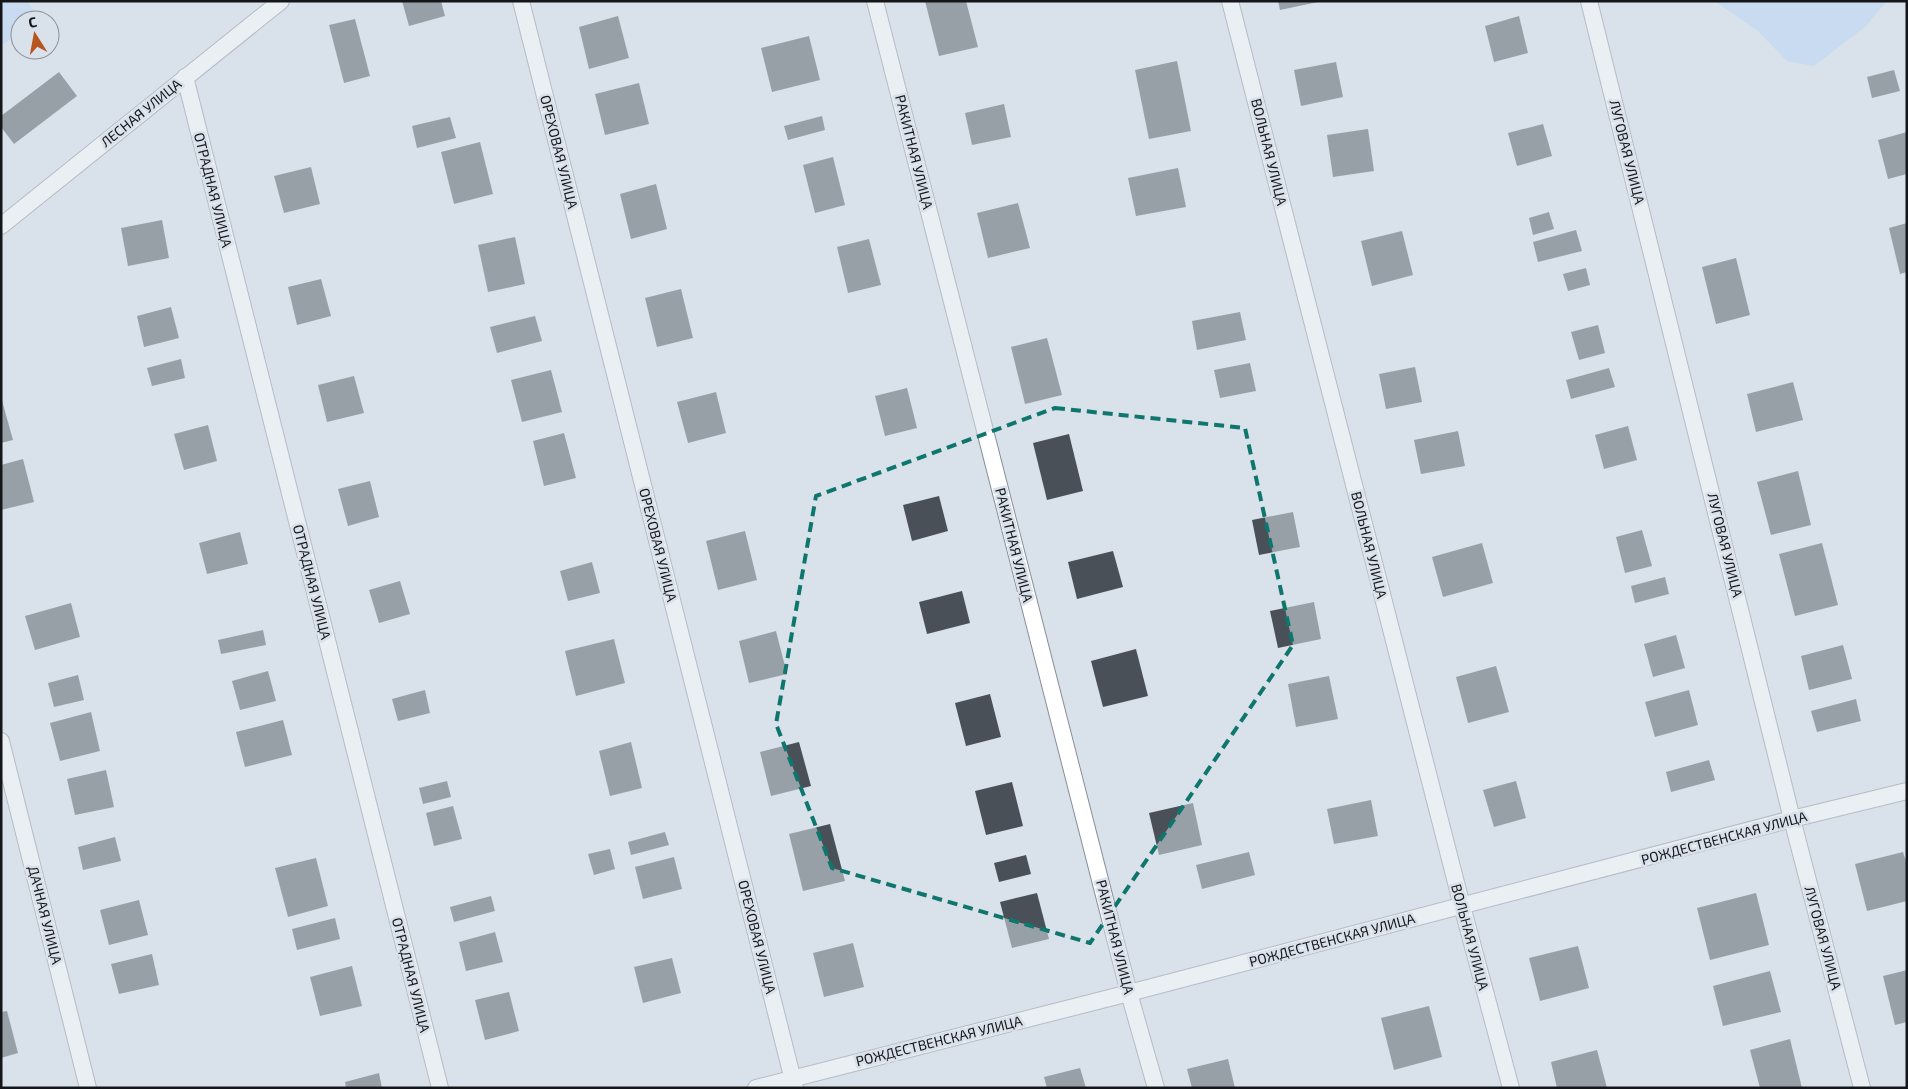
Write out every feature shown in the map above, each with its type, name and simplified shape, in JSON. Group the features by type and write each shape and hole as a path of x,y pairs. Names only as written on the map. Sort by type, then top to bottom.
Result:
{"street":[{"name":"ЛЕСНАЯ УЛИЦА","path":"1,226 281,1"},
{"name":"ОРЕХОВАЯ УЛИЦА","path":"521,1 793,1083"},
{"name":"РАКИТНАЯ УЛИЦА","path":"875,1 1129,993 1156,1088"},
{"name":"ВОЛЬНАЯ УЛИЦА","path":"1230,1 1462,906 1511,1088"},
{"name":"ЛУГОВАЯ УЛИЦА","path":"1589,1 1792,820 1862,1088"},
{"name":"ОТРАДНАЯ УЛИЦА","path":"185,77 440,1088"},
{"name":"ДАЧНАЯ УЛИЦА","path":"1,741 88,1088"},
{"name":"РОЖДЕСТВЕНСКАЯ УЛИЦА","path":"756,1088 793,1083 1462,906 1907,792"}],"highlighted area":[{"path":"1055,408 1245,428 1293,645 1090,943 832,868 776,724 816,496"}],"shaded area":[{"path":"1,1 27,1 33,10 10,10 10,39 1,46"},
{"path":"1715,1 1887,1 1866,26 1814,66 1787,61 1758,31"}],"building":[{"path":"402,1 441,1 445,16 409,26"},
{"path":"925,1 966,1 978,47 939,56"},
{"path":"1278,1 1318,1 1318,2 1280,10"},
{"path":"618,16 629,58 589,69 579,27"},
{"path":"1519,16 1528,53 1494,62 1485,26"},
{"path":"355,19 370,76 344,83 329,25"},
{"path":"809,36 820,80 772,92 761,48"},
{"path":"1177,61 1191,131 1149,139 1135,70"},
{"path":"1336,62 1343,97 1301,106 1294,70"},
{"path":"1894,70 1900,91 1872,98 1867,77"},
{"path":"59,72 77,96 14,144 1,127 1,116"},
{"path":"639,83 649,124 605,135 595,94"},
{"path":"1004,104 1011,137 972,145 965,113"},
{"path":"822,116 825,130 788,140 784,126"},
{"path":"450,117 456,138 417,148 412,126"},
{"path":"1543,124 1552,156 1517,166 1508,133"},
{"path":"1368,129 1374,171 1333,177 1327,135"},
{"path":"1907,132 1907,174 1888,179 1878,140"},
{"path":"480,142 493,194 454,204 441,152"},
{"path":"833,157 845,205 815,213 803,165"},
{"path":"311,167 320,204 284,213 274,176"},
{"path":"1178,168 1186,207 1136,216 1128,178"},
{"path":"656,184 667,229 631,239 620,194"},
{"path":"1018,203 1030,248 988,258 977,213"},
{"path":"1549,212 1554,229 1533,235 1529,218"},
{"path":"162,220 169,258 128,266 121,228"},
{"path":"1907,223 1907,272 1900,274 1889,228"},
{"path":"1576,230 1582,251 1538,262 1533,242"},
{"path":"1402,231 1413,275 1372,286 1361,241"},
{"path":"515,237 525,284 488,292 478,245"},
{"path":"869,239 881,285 848,293 837,247"},
{"path":"1736,258 1750,315 1716,324 1702,267"},
{"path":"1586,268 1590,285 1568,291 1563,274"},
{"path":"321,279 331,316 297,325 288,287"},
{"path":"681,289 693,338 657,347 645,298"},
{"path":"171,307 179,338 144,347 137,316"},
{"path":"1240,312 1246,340 1197,350 1192,321"},
{"path":"535,316 542,341 497,353 490,327"},
{"path":"1598,325 1605,353 1579,360 1571,332"},
{"path":"1047,338 1062,395 1025,404 1011,347"},
{"path":"181,359 185,378 152,386 147,368"},
{"path":"1250,363 1256,391 1220,398 1214,370"},
{"path":"1415,367 1422,402 1386,409 1379,374"},
{"path":"1609,368 1615,387 1571,399 1566,380"},
{"path":"551,370 562,412 522,422 511,380"},
{"path":"354,376 364,413 327,422 318,385"},
{"path":"1793,382 1803,420 1756,432 1747,394"},
{"path":"907,388 917,428 885,436 875,396"},
{"path":"716,392 726,433 688,443 677,402"},
{"path":"1,397 13,440 1,443"},
{"path":"208,425 217,461 184,470 174,434"},
{"path":"1628,426 1637,460 1604,469 1595,435"},
{"path":"1458,431 1465,466 1421,474 1414,440"},
{"path":"564,433 576,478 544,486 533,441"},
{"path":"1069,434 1083,491 1047,500 1033,443"},
{"path":"23,459 34,502 1,510 1,465"},
{"path":"1798,471 1811,525 1771,535 1757,482"},
{"path":"370,481 379,517 348,526 338,489"},
{"path":"939,496 948,531 912,541 903,505"},
{"path":"1293,512 1300,547 1259,555 1252,520"},
{"path":"1642,530 1652,566 1625,573 1616,537"},
{"path":"745,531 757,580 718,590 706,541"},
{"path":"240,532 248,564 207,574 199,543"},
{"path":"1482,543 1493,583 1443,597 1432,557"},
{"path":"1822,543 1838,605 1795,616 1779,554"},
{"path":"1113,551 1123,587 1077,599 1068,562"},
{"path":"592,562 600,593 568,601 560,571"},
{"path":"1665,577 1669,594 1635,603 1631,586"},
{"path":"400,581 410,614 379,623 369,590"},
{"path":"962,591 970,623 927,634 919,602"},
{"path":"1314,602 1321,639 1278,648 1270,611"},
{"path":"71,603 80,637 35,650 25,616"},
{"path":"263,630 266,645 221,654 218,640"},
{"path":"776,631 787,674 749,683 739,641"},
{"path":"1676,635 1685,668 1653,677 1644,644"},
{"path":"614,639 625,683 576,696 565,651"},
{"path":"1843,645 1852,679 1809,690 1801,656"},
{"path":"1136,649 1148,696 1103,707 1091,661"},
{"path":"1496,666 1509,712 1468,723 1456,677"},
{"path":"268,671 276,701 240,710 232,681"},
{"path":"78,675 84,700 54,707 48,683"},
{"path":"1329,676 1338,719 1296,727 1288,684"},
{"path":"425,690 430,713 398,721 392,699"},
{"path":"1689,690 1698,725 1655,737 1645,702"},
{"path":"990,694 1001,737 966,746 955,703"},
{"path":"1856,699 1861,721 1817,732 1811,711"},
{"path":"91,712 100,751 60,761 50,723"},
{"path":"283,720 292,755 245,767 236,732"},
{"path":"631,742 642,788 610,796 599,751"},
{"path":"799,742 811,786 771,796 760,752"},
{"path":"1709,760 1715,780 1671,792 1666,772"},
{"path":"106,770 114,807 75,815 67,779"},
{"path":"447,781 451,797 423,804 419,788"},
{"path":"1516,781 1526,818 1494,827 1483,790"},
{"path":"1012,782 1023,826 986,835 975,791"},
{"path":"1371,800 1378,836 1334,844 1327,809"},
{"path":"1193,803 1202,845 1159,855 1149,813"},
{"path":"453,806 462,839 434,846 426,813"},
{"path":"830,824 845,881 803,891 789,834"},
{"path":"665,832 669,845 631,855 628,842"},
{"path":"115,837 121,861 83,870 78,847"},
{"path":"610,849 615,869 594,875 588,854"},
{"path":"1249,852 1255,875 1202,889 1196,865"},
{"path":"1903,852 1907,865 1907,901 1867,911 1855,864"},
{"path":"1026,855 1031,874 999,882 994,863"},
{"path":"674,857 682,889 643,899 635,867"},
{"path":"316,858 328,906 288,917 275,868"},
{"path":"1037,893 1049,939 1012,948 1000,902"},
{"path":"1756,893 1769,945 1710,960 1697,908"},
{"path":"491,896 495,911 454,922 450,907"},
{"path":"139,900 148,935 109,945 100,910"},
{"path":"335,918 340,939 297,950 292,929"},
{"path":"495,932 503,962 466,971 459,942"},
{"path":"853,943 864,987 824,997 813,953"},
{"path":"1578,946 1589,988 1540,1001 1529,958"},
{"path":"152,954 159,985 119,994 111,964"},
{"path":"672,958 681,993 643,1003 634,967"},
{"path":"352,966 362,1006 320,1016 310,977"},
{"path":"1907,970 1907,1022 1895,1025 1883,976"},
{"path":"1770,971 1781,1012 1723,1026 1713,986"},
{"path":"509,992 519,1031 485,1040 475,1000"},
{"path":"1429,1006 1442,1057 1394,1070 1381,1018"},
{"path":"7,1011 18,1053 1,1058 1,1012"},
{"path":"1790,1039 1802,1088 1760,1088 1750,1050"},
{"path":"1597,1050 1607,1088 1557,1088 1551,1062"},
{"path":"1228,1059 1235,1088 1192,1088 1187,1069"},
{"path":"1080,1068 1086,1088 1047,1088 1044,1077"},
{"path":"379,1073 382,1088 346,1088 345,1082"}]}
